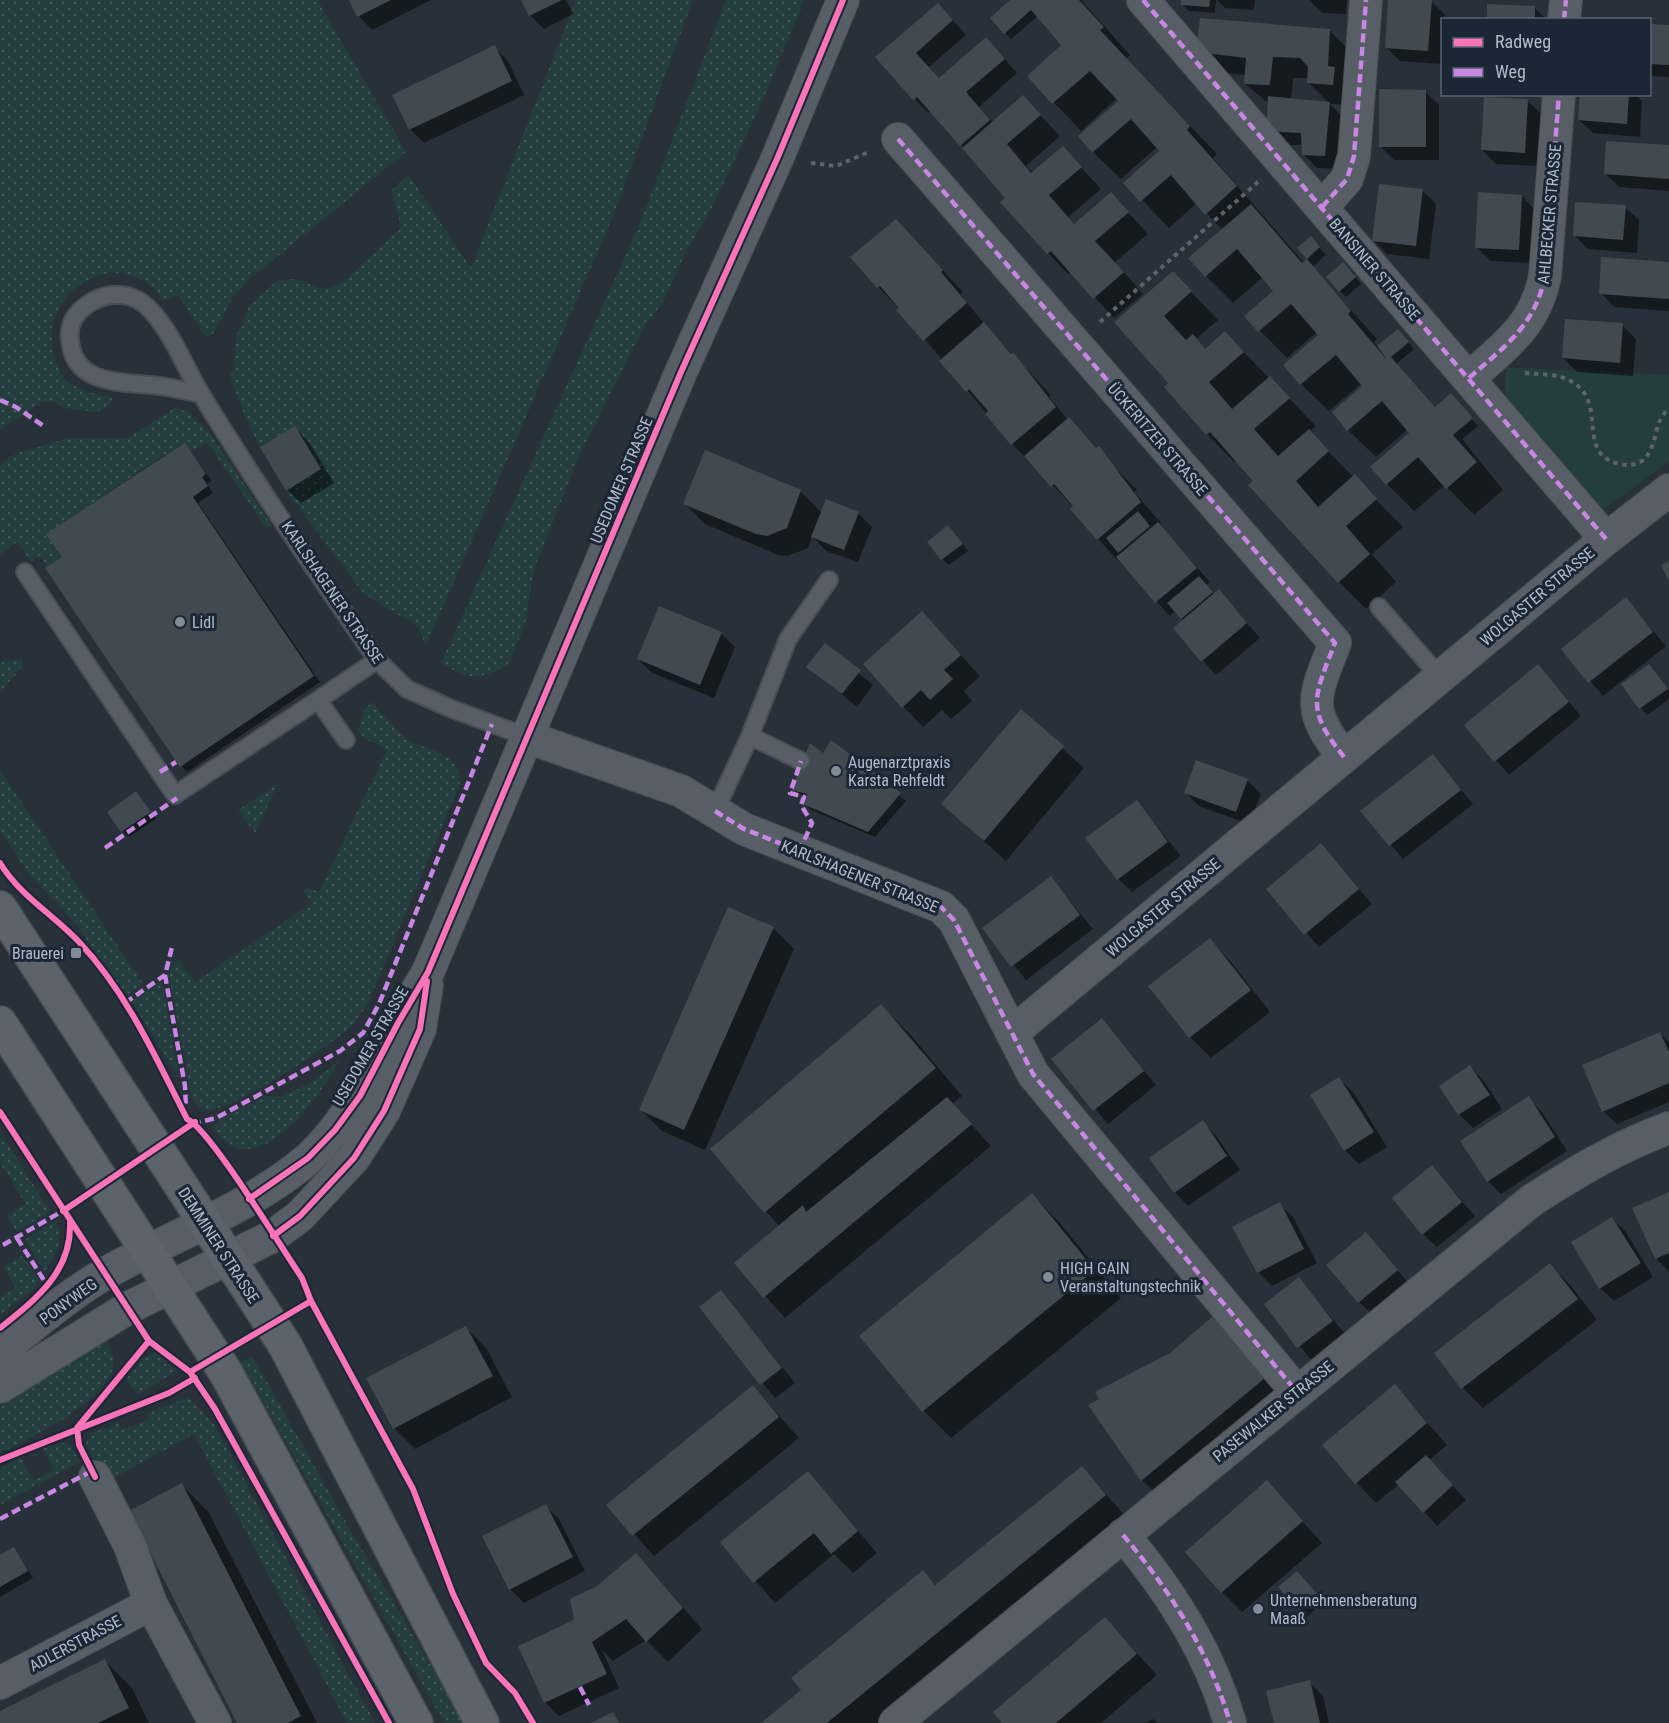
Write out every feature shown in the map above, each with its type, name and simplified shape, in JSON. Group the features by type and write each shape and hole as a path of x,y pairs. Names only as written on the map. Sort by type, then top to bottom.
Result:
{"main road":[{"name":"DEMMINER STRASSE","path":"0,908 285,1346 483,1723"},
{"path":"0,1023 226,1373 416,1723"}],"street":[{"name":"USEDOMER STRASSE","path":"204,1222 276,1182 308,1158 335,1130 360,1096 428,972 681,372 777,159 843,0"},
{"name":"BANSINER STRASSE","path":"1143,0 1322,207 1479,369 1606,539"},
{"path":"1322,207 1347,179 1354,156 1366,0"},
{"path":"1564,18 1566,0"},
{"name":"AHLBECKER STRASSE","path":"1479,369 1518,333 1534,314 1541,298 1545,276 1559,96"},
{"name":"ÜCKERITZER STRASSE","path":"897,139 1335,642 1318,687 1315,707 1320,724 1344,757"},
{"name":"WOLGASTER STRASSE","path":"1012,1033 1606,539 1669,490"},
{"name":"KARLSHAGENER STRASSE","path":"527,736 681,791 744,829 941,907 954,920 1012,1033"},
{"name":"USEDOMER STRASSE","path":"171,1287 273,1236 300,1216 354,1158 384,1111 420,1029 428,972"},
{"path":"1012,1033 1033,1074 1296,1391"},
{"name":"PASEWALKER STRASSE","path":"895,1723 1296,1391 1531,1201 1583,1167 1629,1142 1669,1128"},
{"name":"PONYWEG","path":"0,1352 80,1290 204,1222"},
{"path":"0,1387 128,1308 171,1287"},
{"path":"95,1477 130,1546 151,1604 215,1723"},
{"path":"1123,1535 1179,1610 1218,1684 1230,1723"},
{"name":"ADLERSTRASSE","path":"0,1683 151,1604"}],"lane":[{"name":"KARLSHAGENER STRASSE","path":"201,394 99,378 81,368 72,354 71,322 88,304 111,294 139,300 153,313 201,394 377,660 407,689 527,736"},
{"path":"25,572 175,795 377,660"},
{"path":"714,811 750,736 788,639 829,580"},
{"path":"1379,607 1440,677"},
{"path":"318,700 346,740"},
{"path":"750,736 801,760"}],"path":[{"path":"777,159 836,166 897,139"},
{"path":"1075,344 1281,161"},
{"path":"1479,369 1559,376 1578,386 1591,407 1591,430 1595,445 1601,455 1623,465 1636,465 1645,459 1652,448 1658,424 1669,409"}],"green space":[{"path":"0,0 317,0 406,152 251,278 233,297 214,333 206,337 178,295 164,301 149,284 130,275 111,273 93,278 76,288 63,301 55,318 52,338 56,361 61,374 68,382 84,390 112,398 110,406 96,412 63,408 53,401 41,402 0,430"},
{"path":"576,0 693,0 612,219 426,646 418,627 363,593 286,491 321,469 296,426 260,447 246,419 231,379 237,334 250,305 278,280 296,279 323,289 341,284 400,229 392,190 409,175 471,268"},
{"path":"726,0 804,0 762,102 711,209 685,254 663,302 645,325 579,456 534,570 525,624 509,664 482,675 460,673 441,663 639,226"},
{"path":"1506,367 1669,375 1669,461 1603,510 1506,400"},
{"path":"175,408 189,412 210,433 272,526 267,529 207,442 191,452 163,455 47,534 62,557 47,566 40,556 31,561 17,542 0,555 0,465 17,453 68,438 128,438"},
{"path":"22,659 23,666 0,692 0,663"},
{"path":"373,702 409,740 449,758 459,772 460,783 367,1006 346,1031 274,1080 230,1104 213,1110 201,1110 192,1098 169,976 171,965 179,960 195,982 312,903 304,891 306,887 319,892 387,750 364,738 358,730 365,708"},
{"path":"0,770 143,984 127,995 108,973 77,925 28,873 0,830"},
{"path":"277,785 255,833 238,810"},
{"path":"162,981 179,1079 132,1002"},
{"path":"340,1060 323,1087 298,1119 268,1143 252,1149 233,1147 212,1128 219,1120 266,1096 281,1097 312,1082"},
{"path":"0,1132 50,1211 17,1232 7,1216 26,1204 0,1163"},
{"path":"56,1220 60,1234 58,1247 45,1272 25,1240"},
{"path":"22,1256 39,1280 32,1291 0,1315 0,1298 16,1288 3,1267"},
{"path":"106,1340 110,1347 113,1367 104,1384 93,1396 63,1419 0,1453 0,1407"},
{"path":"156,1353 176,1371 138,1395 126,1379 145,1357"},
{"path":"252,1356 355,1538 465,1723 444,1723 241,1362"},
{"path":"189,1397 215,1426 375,1723 347,1723 194,1434 108,1481 102,1478 86,1444 90,1434 118,1423 121,1430 149,1420 147,1413"},
{"path":"63,1443 70,1445 80,1462 0,1505 0,1469 21,1457 33,1481 54,1470 43,1448"}],"building":[{"path":"349,0 391,0 357,17"},
{"path":"521,0 562,0 529,16"},
{"path":"1010,0 1079,0 1104,27 1100,30 1190,126 1187,130 1237,186 1205,215 1171,175 1140,202 1123,183 1159,151 1131,119 1092,153 1078,136 1118,101 1090,71 1052,104 1027,76 1061,45 1031,10 1004,34 990,18"},
{"path":"1181,0 1210,0 1209,7 1181,5"},
{"path":"1388,0 1432,0 1428,51 1385,48"},
{"path":"938,3 953,20 916,53 939,78 986,37 1005,59 966,92 990,120 960,146 917,97 913,100 875,57"},
{"path":"1487,4 1535,6 1535,18 1487,18"},
{"path":"1200,18 1330,29 1328,66 1335,67 1333,85 1307,83 1308,67 1300,58 1273,57 1270,85 1244,84 1246,58 1196,52"},
{"path":"1651,24 1669,25 1669,65 1651,64"},
{"path":"495,45 512,81 409,130 392,95"},
{"path":"1379,89 1426,90 1426,147 1379,147"},
{"path":"1023,95 1041,115 1007,144 1031,173 1063,146 1082,167 1049,195 1074,224 1111,192 1129,212 1095,241 1124,272 1093,299 1051,251 1047,254 1000,202 1005,198 962,148"},
{"path":"1268,96 1330,102 1325,156 1302,155 1301,133 1266,131"},
{"path":"1580,96 1629,96 1627,124 1578,120"},
{"path":"1484,97 1528,99 1525,153 1481,150"},
{"path":"1606,141 1669,145 1669,179 1604,174"},
{"path":"1379,184 1423,189 1416,246 1372,241"},
{"path":"1478,192 1522,195 1519,250 1475,248"},
{"path":"1575,202 1626,205 1623,240 1573,236"},
{"path":"1251,204 1302,263 1307,259 1351,311 1348,314 1388,361 1377,346 1398,329 1409,342 1391,357 1435,407 1451,393 1473,418 1453,435 1477,462 1446,489 1418,457 1386,485 1370,467 1409,433 1382,401 1347,431 1332,412 1362,386 1336,355 1300,385 1283,365 1318,335 1291,304 1258,332 1244,316 1273,291 1237,249 1205,277 1188,258"},
{"path":"896,219 943,270 941,272 967,303 923,341 896,310 899,308 880,286 877,288 850,257"},
{"path":"1311,236 1320,247 1307,259 1297,248"},
{"path":"1601,257 1669,262 1669,299 1599,294"},
{"path":"1343,262 1356,277 1339,292 1326,277"},
{"path":"1173,271 1192,291 1164,316 1186,340 1193,334 1205,349 1225,331 1244,352 1209,382 1232,409 1270,376 1290,398 1254,429 1278,456 1309,429 1329,451 1296,481 1318,507 1355,474 1377,499 1346,526 1370,554 1338,583 1248,485 1253,481 1210,432 1206,435 1164,387 1168,383 1114,322"},
{"path":"1565,319 1623,323 1620,363 1562,358"},
{"path":"984,322 1011,354 1013,352 1056,407 1011,445 985,414 988,411 969,389 966,392 939,361"},
{"path":"1069,417 1096,448 1099,446 1141,502 1097,540 1070,509 1073,506 1054,484 1051,487 1024,456"},
{"path":"295,426 321,469 286,491 260,447"},
{"name":"Lidl","path":"185,443 206,474 202,477 208,486 193,497 314,676 180,767 45,568 62,557 46,534"},
{"path":"705,450 801,490 787,528 767,536 756,534 683,504"},
{"path":"826,499 859,512 844,550 811,537"},
{"path":"1138,511 1150,526 1118,553 1106,538"},
{"path":"1158,522 1197,568 1155,603 1116,557"},
{"path":"948,525 963,544 941,560 927,542"},
{"path":"1669,561 1669,581 1661,565"},
{"path":"1199,576 1213,592 1181,619 1167,603"},
{"path":"1219,589 1247,623 1201,662 1173,628"},
{"path":"1626,597 1653,632 1588,683 1561,649"},
{"path":"659,606 722,632 700,685 637,659"},
{"path":"922,611 961,655 944,670 953,679 930,700 921,690 902,708 863,664"},
{"path":"825,643 861,670 842,694 806,667"},
{"path":"1538,664 1569,702 1494,762 1464,725"},
{"path":"1649,664 1668,689 1639,709 1621,684"},
{"path":"1021,709 1064,746 984,841 941,804"},
{"name":"Augenarztpraxis Karsta Rehfeldt","path":"831,740 901,793 868,832 803,804 807,794 792,790 810,743 823,753"},
{"path":"1433,754 1461,790 1389,846 1360,811"},
{"path":"1196,760 1248,779 1236,812 1184,793"},
{"path":"136,791 151,812 121,832 107,812"},
{"path":"1137,800 1168,842 1117,880 1085,838"},
{"path":"1321,843 1359,889 1304,935 1266,889"},
{"path":"1051,876 1080,915 1011,967 982,928"},
{"path":"728,907 774,927 684,1130 639,1110"},
{"path":"1210,938 1251,990 1189,1038 1148,986"},
{"path":"881,1004 936,1068 764,1213 710,1149"},
{"path":"1102,1018 1144,1071 1093,1111 1051,1059"},
{"path":"1660,1032 1669,1052 1669,1083 1602,1112 1582,1065"},
{"path":"1470,1065 1490,1095 1458,1115 1439,1086"},
{"path":"1339,1077 1374,1132 1344,1151 1310,1095"},
{"path":"1529,1096 1555,1137 1487,1182 1460,1141"},
{"path":"947,1097 972,1124 763,1298 734,1263 803,1205 806,1212"},
{"path":"1203,1120 1227,1156 1174,1193 1149,1158"},
{"path":"1432,1165 1462,1202 1422,1235 1392,1198"},
{"path":"1669,1192 1669,1253 1655,1259 1632,1208"},
{"path":"1032,1193 1095,1270 922,1412 859,1336"},
{"path":"1280,1202 1304,1249 1257,1273 1232,1227"},
{"path":"1612,1217 1641,1263 1599,1289 1571,1242"},
{"path":"1366,1232 1398,1270 1358,1303 1326,1265"},
{"path":"1550,1263 1578,1299 1461,1389 1434,1353"},
{"path":"1299,1277 1333,1321 1297,1348 1264,1304"},
{"path":"721,1290 782,1368 760,1385 699,1307"},
{"path":"1213,1316 1265,1378 1141,1481 1088,1405 1099,1399 1095,1392 1170,1353"},
{"path":"466,1326 493,1376 393,1429 366,1378"},
{"path":"1395,1384 1427,1423 1355,1484 1322,1445"},
{"path":"753,1385 779,1417 632,1536 606,1505"},
{"path":"1426,1455 1453,1485 1423,1513 1395,1482"},
{"path":"1082,1466 1106,1495 827,1723 761,1723 801,1690 791,1678 923,1570 935,1585"},
{"path":"808,1471 858,1531 831,1554 814,1533 753,1583 720,1542"},
{"path":"1267,1480 1303,1521 1221,1593 1185,1552"},
{"path":"182,1483 301,1716 288,1723 237,1723 129,1511"},
{"path":"546,1504 573,1557 509,1590 482,1536"},
{"path":"14,1547 28,1571 0,1587 0,1555"},
{"path":"636,1553 683,1608 646,1642 626,1619 592,1642 607,1674 544,1703 518,1646 574,1620 570,1599 597,1586"},
{"path":"1297,1571 1318,1595 1299,1611 1278,1587"},
{"path":"1105,1617 1137,1654 1056,1723 1002,1723 993,1712"},
{"path":"105,1659 129,1708 98,1723 0,1723 0,1711"},
{"path":"1310,1680 1320,1723 1274,1723 1266,1691"},
{"path":"613,1712 619,1723 591,1723"}],"marked path":[{"path":"1143,0 1606,539"},
{"path":"1322,207 1347,179 1354,156 1366,0"},
{"path":"1564,18 1566,0"},
{"path":"1469,378 1517,334 1534,309 1540,293 1545,276 1559,96"},
{"path":"898,139 1335,643 1318,690 1317,702 1318,714 1323,727 1344,757"},
{"path":"0,400 16,407 45,427"},
{"path":"192,1124 216,1118 340,1051 363,1033 379,1004 492,724"},
{"path":"799,852 812,823 801,805 804,797 790,793 801,761"},
{"path":"160,772 176,762"},
{"path":"105,848 177,798"},
{"path":"715,811 744,829 941,907 954,920 1033,1074 1296,1391"},
{"path":"125,1003 165,975 172,947"},
{"path":"165,975 185,1086 186,1108"},
{"path":"3,1245 68,1208"},
{"path":"17,1238 47,1285"},
{"path":"0,1519 92,1471"},
{"path":"1123,1535 1157,1578 1187,1623 1222,1697 1230,1723"},
{"path":"580,1687 589,1705"}],"cycle path":[{"path":"249,1199 308,1158 335,1130 360,1096 428,972 681,372 777,159 843,0"},
{"path":"0,863 17,885 70,933 97,962 139,1027 187,1119 212,1144 228,1166 302,1278 311,1301 413,1489 453,1594 486,1663 515,1693 533,1723"},
{"path":"273,1236 300,1216 354,1158 384,1111 420,1029 427,981"},
{"path":"0,1112 149,1341 190,1372 215,1409 389,1723"},
{"path":"63,1211 195,1122"},
{"path":"0,1328 26,1307 58,1270 65,1256 70,1223"},
{"path":"190,1372 311,1301"},
{"path":"95,1477 79,1445 77,1428 149,1341"},
{"path":"0,1460 169,1393 195,1378"}],"place":[{"name":"Lidl","path":"180,622"},
{"name":"Augenarztpraxis Karsta Rehfeldt","path":"836,771"},
{"name":"Brauerei","path":"76,953"},
{"name":"HIGH GAIN Veranstaltungstechnik","path":"1048,1277"},
{"name":"Unternehmensberatung Maaß","path":"1258,1609"}]}
